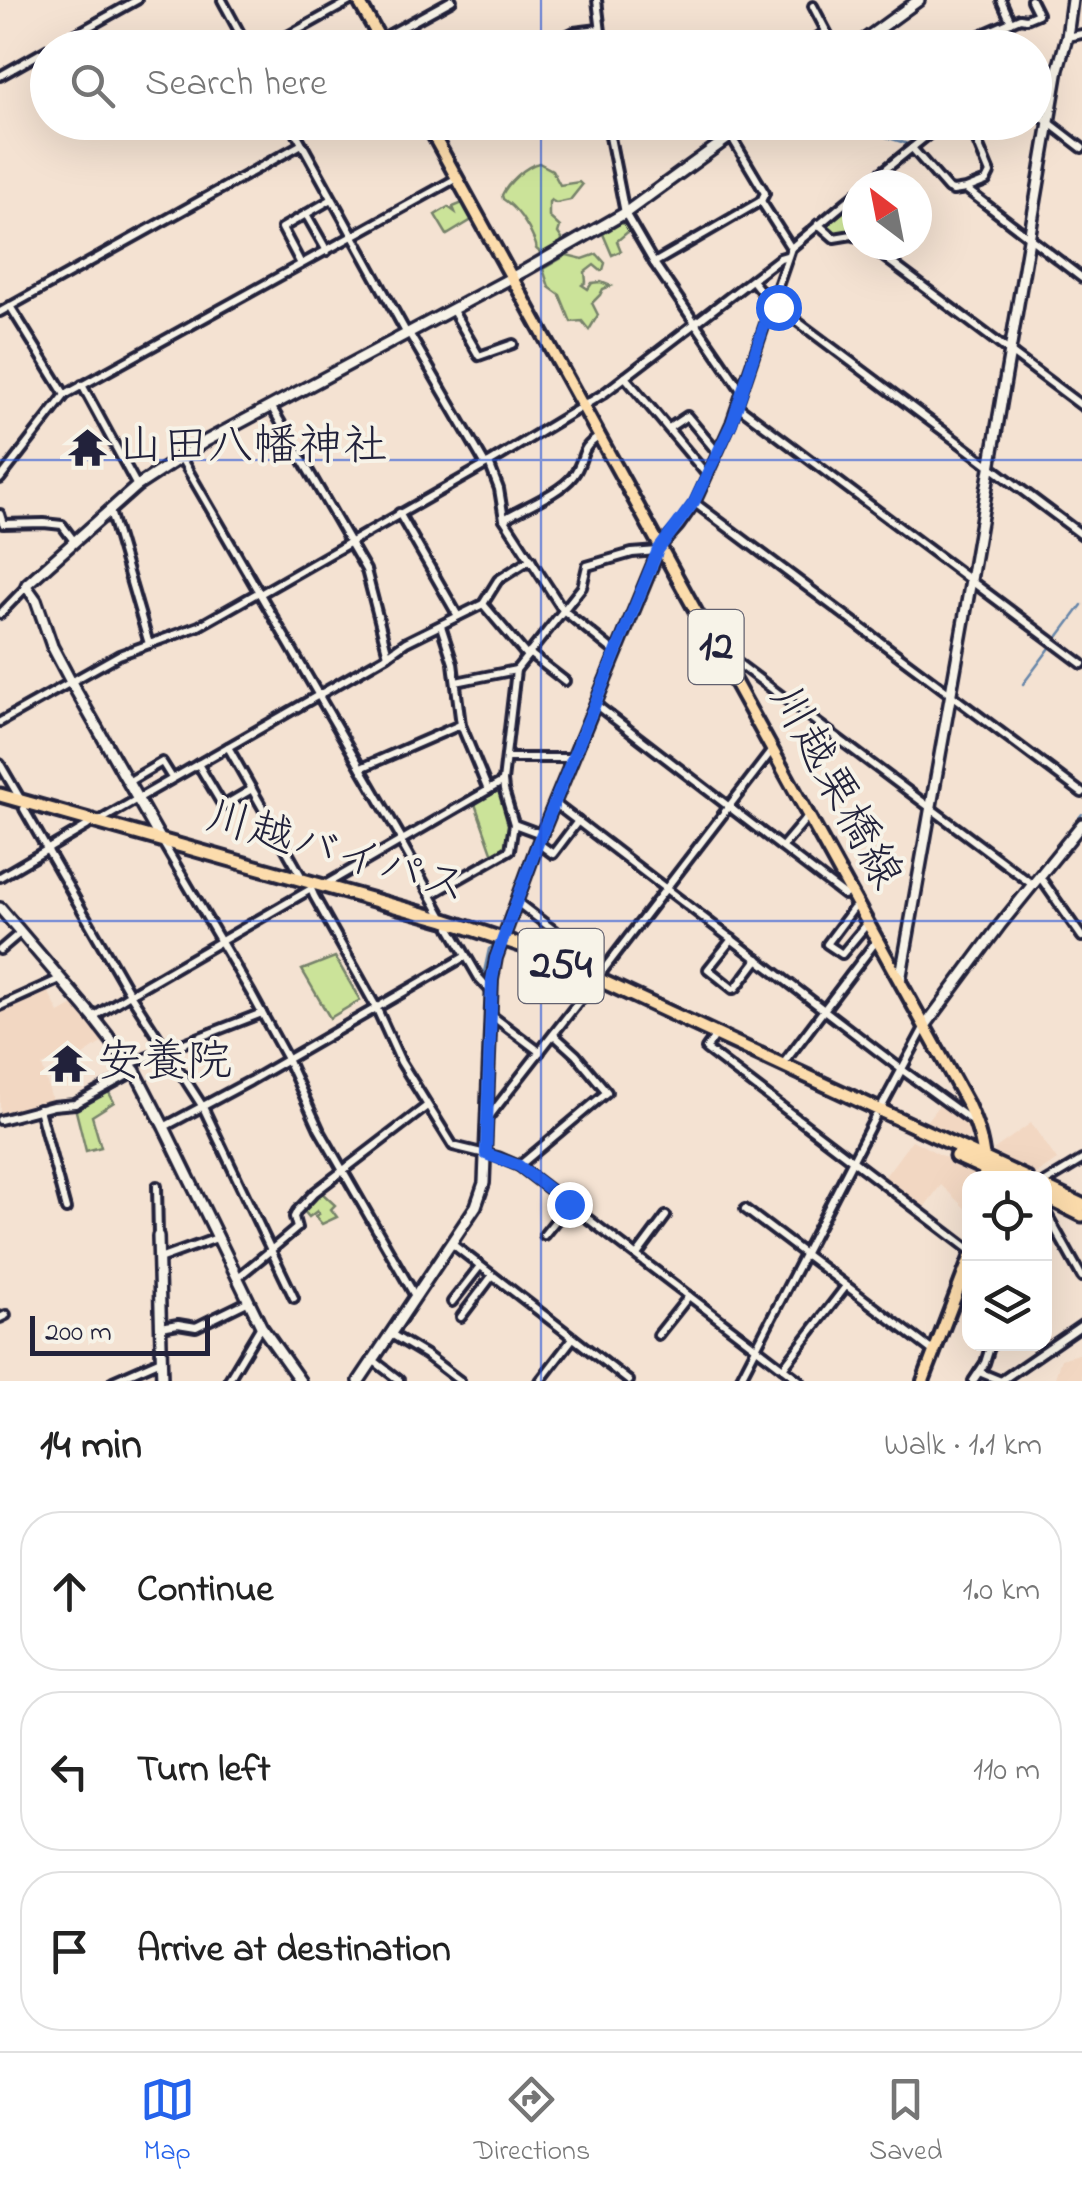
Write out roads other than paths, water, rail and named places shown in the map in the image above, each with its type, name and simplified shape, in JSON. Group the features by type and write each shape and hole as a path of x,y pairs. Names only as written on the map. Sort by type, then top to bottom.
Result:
{"highway":[{"name":"川越バイパス","path":"0,798 448,924 598,976 984,1170"},
{"name":"川越バイパス","path":"598,976 713,1039 877,1114"},
{"path":"1052,1189 1082,1205"},
{"path":"1052,1200 1082,1215"}],"main road":[{"path":"355,0 373,30"},
{"name":"川越栗橋線","path":"437,140 924,1026 976,1124 984,1170"},
{"path":"923,1381 969,1261"}],"street":[{"path":"82,30 137,0"},
{"path":"222,0 238,30"},
{"path":"299,30 355,0"},
{"path":"404,30 452,0"},
{"path":"591,30 599,29 597,0"},
{"path":"878,30 919,0"},
{"path":"1000,0 1011,22"},
{"path":"992,30 1038,14 1030,0"},
{"path":"1052,104 1072,0"},
{"path":"813,6 825,30"},
{"path":"1067,37 1082,34"},
{"path":"0,76 30,59"},
{"path":"1052,72 1058,68"},
{"path":"1052,124 1082,148"},
{"path":"300,140 408,333 487,463 499,488 504,518 563,610 615,652"},
{"path":"613,140 625,213 654,264 742,391"},
{"path":"0,614 28,582 74,541 137,486 180,456 625,213 725,140"},
{"path":"654,264 761,200 765,192 732,140"},
{"path":"885,170 922,140"},
{"path":"912,148 953,192 986,181 990,173 976,140"},
{"path":"900,981 1046,140"},
{"path":"0,312 302,144"},
{"path":"1,475 65,395 456,178"},
{"path":"966,189 1082,278"},
{"path":"302,264 282,228 332,199"},
{"path":"359,1381 482,1192 493,968 554,802 659,549 694,502 738,406 789,252 761,200"},
{"path":"0,722 119,656 199,626 583,407 697,324 789,252 842,204"},
{"path":"306,214 327,250"},
{"path":"818,224 830,237 842,238"},
{"path":"888,260 1082,406"},
{"path":"752,280 771,304 1082,534"},
{"path":"10,306 65,395"},
{"path":"452,310 479,356 512,344"},
{"path":"625,377 708,475"},
{"path":"82,385 137,486"},
{"path":"271,406 366,570 388,655"},
{"path":"738,406 1082,664"},
{"path":"669,428 687,416 718,452"},
{"path":"504,518 569,480 587,444 599,437"},
{"path":"180,456 466,956 491,990"},
{"path":"694,502 1082,793"},
{"path":"110,510 149,644"},
{"path":"0,514 3,524 62,525 74,541"},
{"path":"399,514 458,616"},
{"path":"431,895 510,850 514,824 504,781 516,670 582,587 587,566 632,552 659,549"},
{"path":"0,876 406,642 483,604 498,580 531,559"},
{"path":"26,588 40,609 52,646 71,682 262,1013 319,1129 415,1296"},
{"path":"483,604 528,655 565,682"},
{"path":"440,626 453,663 461,725 488,790"},
{"path":"718,649 930,808 1036,881 1082,938"},
{"path":"456,682 516,670"},
{"path":"595,704 844,895 850,891"},
{"path":"360,768 461,725"},
{"path":"228,747 312,885 314,896 376,1007 401,1062 453,1146 519,1166 800,1381"},
{"path":"487,1119 773,749"},
{"path":"508,758 573,758"},
{"path":"128,782 162,762 172,778"},
{"path":"0,764 130,994 203,1106 294,1298"},
{"path":"198,764 222,806 252,789"},
{"path":"93,1017 312,885 504,781"},
{"path":"554,802 976,1124"},
{"path":"782,847 809,815"},
{"path":"514,824 540,839 553,854 578,821"},
{"path":"738,1381 924,1026 1082,824"},
{"path":"516,902 598,976"},
{"path":"858,906 827,944 842,954 868,924"},
{"path":"0,908 133,1068 261,1326 300,1381"},
{"path":"0,950 21,932"},
{"path":"732,939 708,968 733,989 758,959"},
{"path":"782,1066 878,940"},
{"path":"164,1127 466,956"},
{"path":"0,1006 60,979"},
{"path":"0,1120 74,1104 166,1050 262,1013"},
{"path":"491,1015 540,1052"},
{"path":"519,1166 607,1092 554,1035"},
{"path":"713,1039 706,1049 962,1244"},
{"path":"237,1278 297,1228 297,1211 315,1192 427,1106"},
{"path":"39,1110 66,1209"},
{"path":"1052,1180 1082,1160"},
{"path":"157,1186 162,1381"},
{"path":"544,1235 569,1204"},
{"path":"745,1209 934,1352"},
{"path":"636,1256 666,1216"},
{"path":"1052,1223 1082,1275"},
{"path":"158,1259 218,1238"},
{"path":"452,1243 629,1381"},
{"path":"452,1302 480,1266"},
{"path":"461,1317 492,1276"},
{"path":"783,1368 846,1286"},
{"path":"658,1335 689,1296"},
{"path":"160,1327 196,1327 248,1301"},
{"path":"979,1372 1001,1381 1082,1325"},
{"path":"228,1381 261,1326"},
{"path":"390,1333 460,1381"},
{"path":"540,1381 573,1338"},
{"path":"973,1381 989,1351"},
{"path":"113,1381 160,1360"},
{"path":"373,1360 399,1380"}],"waterway":[{"path":"886,30 893,25"},
{"path":"1052,131 1082,152"},
{"path":"516,281 624,220 733,140"},
{"path":"895,140 911,145"},
{"path":"706,485 741,407 782,282"},
{"path":"458,312 509,285"},
{"path":"414,335 451,315"},
{"path":"365,361 407,339"},
{"path":"129,499 150,483"},
{"path":"33,587 67,555"},
{"path":"0,620 27,593"},
{"path":"1023,684 1082,605"},
{"path":"548,829 561,799"},
{"path":"933,1008 1082,814"},
{"path":"483,977 489,949 496,944"},
{"path":"484,985 487,1007"},
{"path":"887,1091 920,1027"},
{"path":"466,1213 479,1184"},
{"path":"413,1292 456,1228"}],"place":[{"name":"山田八幡神社","path":"88,448"},
{"name":"安養院","path":"67,1064"}]}
